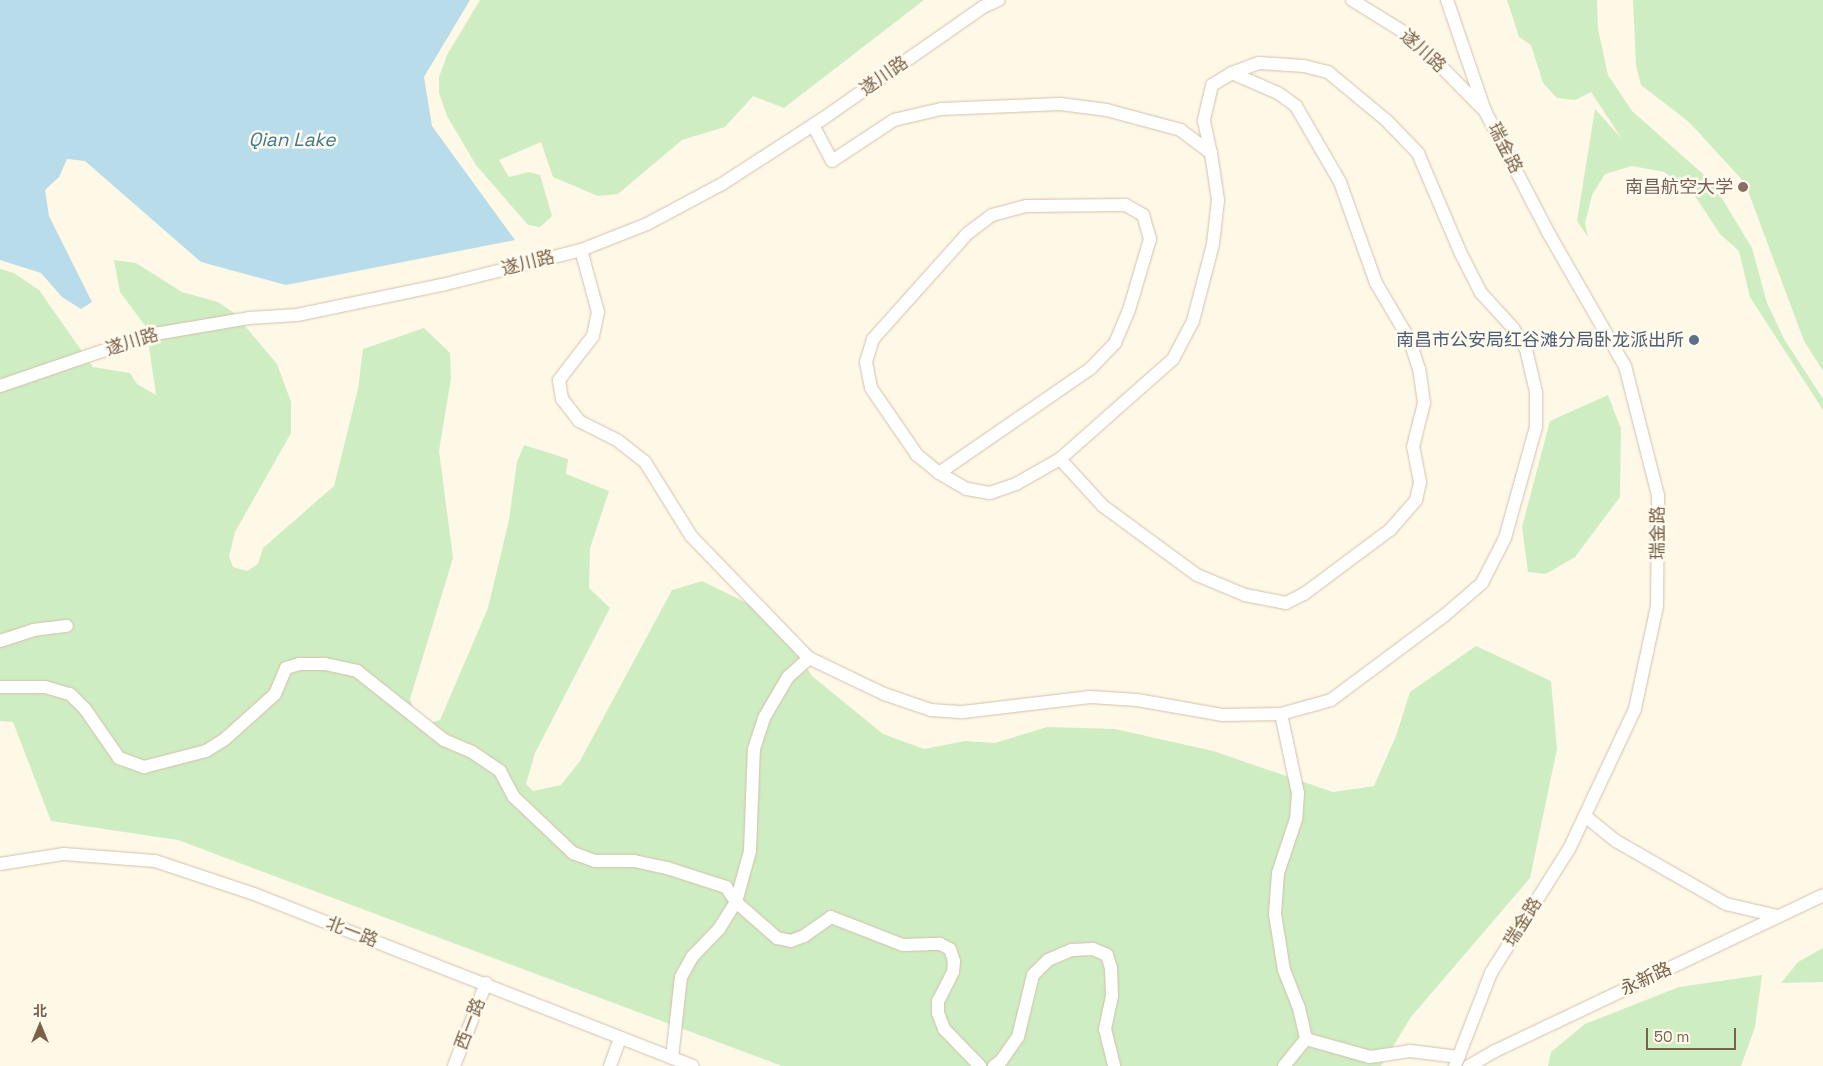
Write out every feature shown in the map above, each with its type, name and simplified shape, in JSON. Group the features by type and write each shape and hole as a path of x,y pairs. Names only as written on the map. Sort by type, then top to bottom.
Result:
{"street":[{"name":"遂川路","path":"0,386 149,335 316,311 442,285 581,250 647,224 722,184 813,125 983,7 999,0"},
{"name":"遂川路","path":"1352,0 1412,36 1486,111"},
{"name":"瑞金路","path":"1447,0 1486,111 1549,234 1625,366 1658,495 1657,606 1635,709 1569,849 1491,972 1457,1062"},
{"path":"581,250 598,312 593,336 559,380 562,399 579,421 617,440 645,462 691,536 809,658 884,694 931,710 963,712 1090,697 1137,700 1222,714 1281,714 1332,700 1445,615 1482,583 1505,538 1536,427 1536,392 1526,348 1513,328 1481,293 1461,254 1418,154 1386,120 1328,72 1304,66 1258,63 1232,73 1212,85 1204,121 1218,200 1215,227 1193,321 1173,359 1060,458 1016,484 990,493 967,488 939,473 917,455 871,388 866,362 873,339 967,234 992,215 1026,206 1126,205 1143,215 1150,239 1129,310 1115,343 1090,369 939,473"},
{"path":"1060,458 1103,506 1197,575 1245,595 1286,602 1304,594 1390,530 1416,500 1420,482 1414,447 1424,402 1419,369 1409,339 1376,283 1340,182 1296,106 1278,92 1232,73"},
{"path":"813,125 832,161 894,120 941,109 1060,104 1107,110 1181,130 1211,153"},
{"path":"0,641 33,630 67,626"},
{"path":"672,1058 681,977 692,958 720,929 736,902 750,851 754,749 764,718 788,677 809,658"},
{"path":"0,688 46,687 70,694 85,709 119,758 144,767 198,753 225,739 276,694 286,668 299,664 325,664 358,671 444,740 472,752 500,771 514,797 573,853 595,860 634,861 667,868 726,887 736,902 777,938 792,941 804,936 830,917 903,945 940,944 950,949 954,961 953,972 938,1001 938,1014 944,1029 980,1066"},
{"path":"1281,714 1298,793 1296,819 1278,873 1275,914 1284,970 1299,1008 1306,1039"},
{"path":"1585,816 1616,841 1726,904 1777,916"},
{"name":"北一路","path":"0,864 64,854 155,861 254,894 486,983 692,1066"},
{"name":"永新路","path":"1470,1066 1494,1051 1823,894"},
{"path":"994,1066 1001,1061 1018,1036 1033,975 1048,960 1072,950 1093,949 1107,955 1111,968 1112,996 1105,1029 1114,1066"},
{"name":"西一路","path":"454,1066 486,983"},
{"path":"610,1066 620,1038"},
{"path":"1306,1039 1370,1057 1410,1051 1457,1062"},
{"path":"1284,1066 1306,1039"}],"green space":[{"path":"480,0 924,0 784,108 753,96 725,127 682,140 618,194 598,196 553,177 541,142 499,160 509,177 529,172 540,175 552,216 540,227 528,225 476,165 447,116 439,93 439,77 447,55"},
{"path":"1507,0 1597,0 1598,29 1608,75 1632,111 1712,182 1752,248 1767,303 1784,339 1823,399 1823,410 1750,297 1739,251 1720,234 1693,193 1664,172 1632,166 1605,174 1592,195 1585,223 1588,237 1577,221 1595,109 1622,139 1591,92 1575,100 1557,98 1543,83 1531,45 1519,37"},
{"path":"1633,0 1823,0 1823,371 1804,341 1745,183 1689,122 1641,85 1636,65"},
{"path":"114,260 136,263 182,292 218,302 234,313 277,364 291,402 291,433 235,532 229,556 233,567 247,571 258,564 263,548 334,486 358,389 363,349 424,328 450,353 451,378 439,451 453,558 410,699 415,715 427,724 440,720 488,608 509,520 517,462 524,445 568,459 566,474 609,491 590,548 589,588 610,608 535,753 526,784 533,791 561,785 580,761 672,590 702,581 777,618 812,676 883,734 924,749 965,741 995,743 1047,727 1115,729 1213,751 1333,792 1374,786 1396,736 1410,692 1476,646 1551,681 1557,749 1530,878 1411,1017 1381,1066 782,1066 178,840 51,821 13,722 0,721 0,269 14,273 39,290 93,367 130,373 137,384 156,395 146,327 120,292"},
{"path":"1608,395 1621,429 1620,497 1575,557 1546,574 1528,572 1522,527 1550,421"},
{"path":"1823,948 1823,982 1781,983 1798,962"},
{"path":"1762,975 1755,1027 1741,1066 1548,1066 1551,1052 1585,1024 1679,987"}],"water":[{"name":"Qian Lake","path":"0,0 470,0 424,77 432,126 515,240 286,285 201,262 85,161 67,159 59,177 45,190 49,216 92,302 81,309 62,297 41,273 0,260"}],"place":[{"name":"南昌航空大学","path":"1743,187"},
{"name":"南昌市公安局红谷滩分局卧龙派出所","path":"1694,340"}]}
